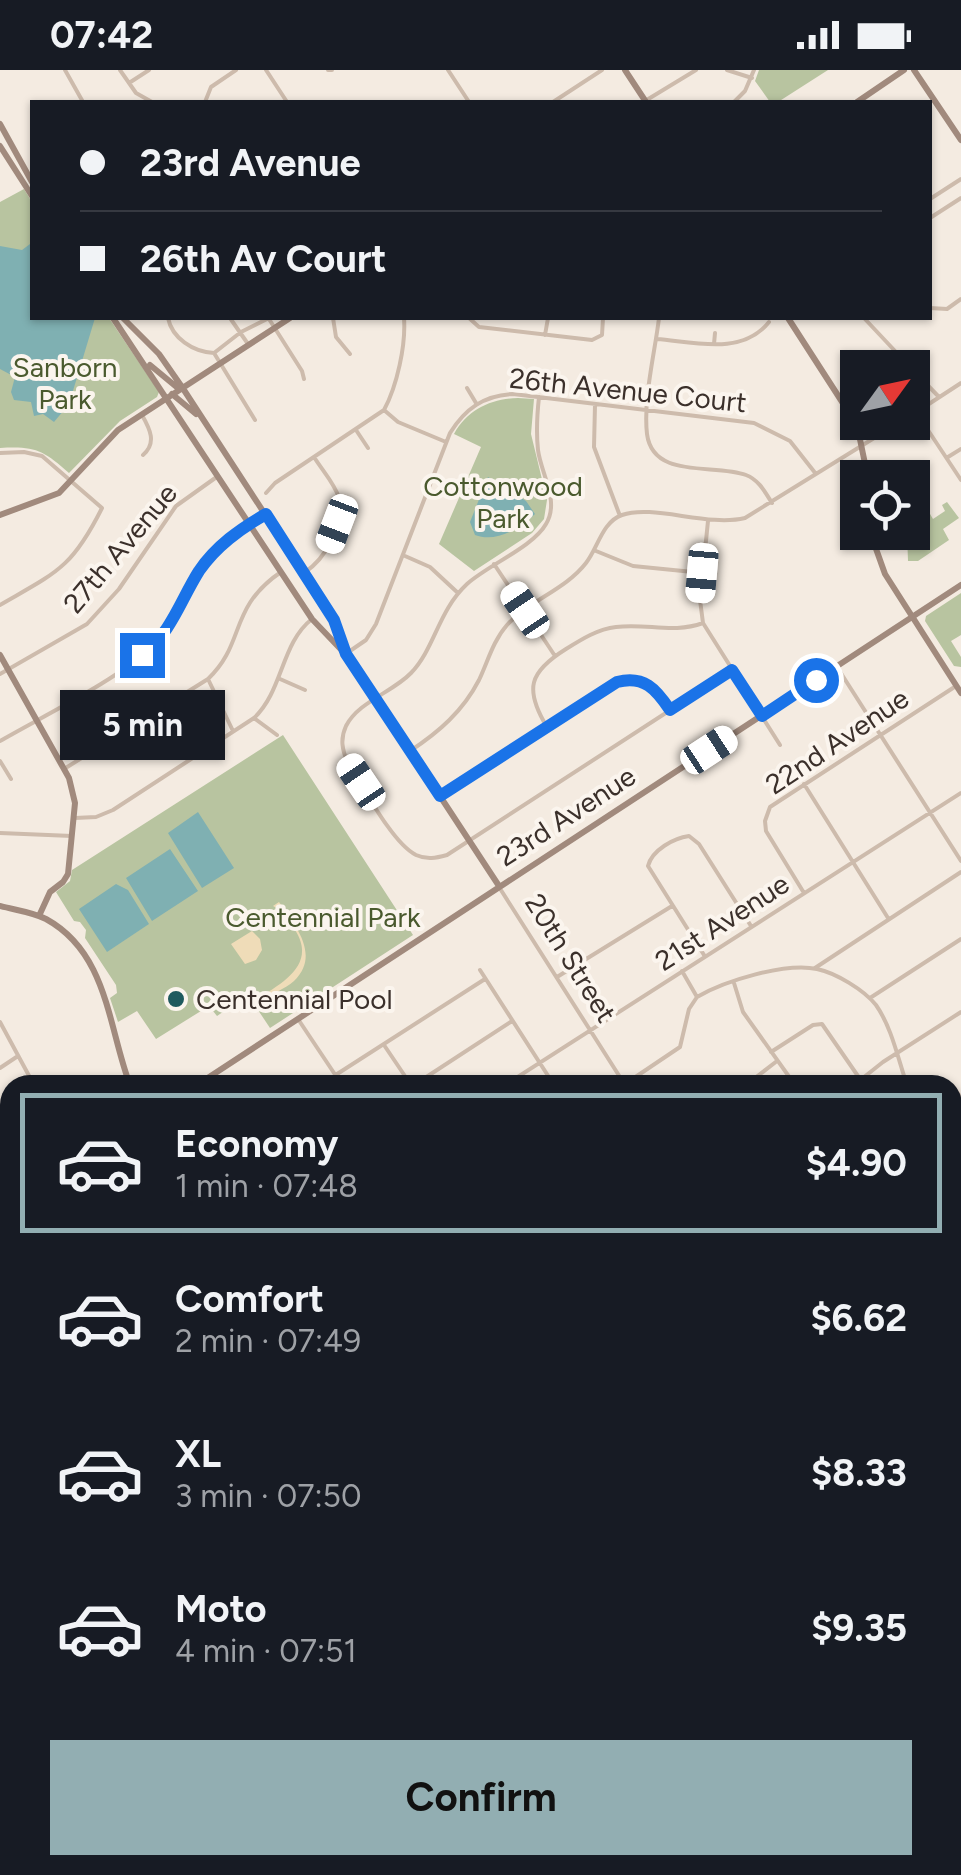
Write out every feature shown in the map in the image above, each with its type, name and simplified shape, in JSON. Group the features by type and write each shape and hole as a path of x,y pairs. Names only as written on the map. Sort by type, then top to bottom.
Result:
{"main road":[{"path":"625,70 645,100"},
{"path":"862,100 904,70"},
{"path":"914,70 961,140"},
{"path":"0,124 30,178"},
{"path":"0,146 30,193"},
{"name":"20th Street","path":"114,320 145,362 207,425 338,628 346,654"},
{"name":"20th Street","path":"125,320 159,354 218,476 312,619 346,654 500,887"},
{"path":"0,515 52,497 72,482 118,430 287,320"},
{"path":"790,320 854,419 866,460"},
{"path":"145,362 176,392"},
{"path":"876,550 912,617 959,690"},
{"name":"23rd Avenue","path":"212,1075 961,585"},
{"path":"0,655 4,672 36,720 74,794 75,818 66,879 50,892 39,916"},
{"path":"0,906 39,916 68,936 84,954 104,995 127,1075"}],"street":[{"path":"65,70 82,100"},
{"path":"120,70 146,100"},
{"path":"129,83 149,70"},
{"path":"206,100 211,87 236,70"},
{"path":"266,70 286,100"},
{"path":"448,70 469,100"},
{"path":"556,100 602,70"},
{"path":"649,100 696,70"},
{"path":"727,70 752,78"},
{"path":"736,100 754,70"},
{"path":"932,198 961,178"},
{"path":"932,217 961,198"},
{"path":"932,309 947,309 961,299"},
{"path":"169,320 172,331 182,340 199,351 214,353 240,332 265,320"},
{"path":"231,320 248,344"},
{"path":"270,320 304,379"},
{"path":"333,320 336,337 350,354"},
{"path":"266,493 275,483 384,410 392,393 404,320"},
{"path":"471,320 479,326 598,339 603,320"},
{"path":"545,335 548,320"},
{"path":"659,320 648,409 649,443 662,459 682,466 745,475 761,486 772,503"},
{"path":"866,320 895,350"},
{"path":"657,339 714,344 747,339 769,322"},
{"path":"714,333 714,344"},
{"path":"214,353 255,420"},
{"path":"930,403 961,383"},
{"path":"930,387 939,397"},
{"name":"26th Avenue Court","path":"467,388 476,404"},
{"name":"26th Avenue Court","path":"346,654 371,634 446,442 457,422 476,404 503,394 764,426 790,441 816,474"},
{"path":"539,397 537,440 552,503 549,519 538,534 458,593 436,624 417,666 350,720 342,743 348,763 400,841 417,855 444,856 732,670"},
{"path":"595,403 594,447 620,516"},
{"path":"384,410 398,422 446,442"},
{"path":"142,414 152,438 143,455"},
{"path":"356,430 368,448"},
{"path":"930,436 961,480"},
{"path":"410,751 460,710 502,632 525,610 571,578 606,528 620,516 637,513 708,521 745,518 873,440"},
{"path":"946,458 961,449"},
{"path":"0,453 42,456 102,508 84,542 59,571 0,605"},
{"path":"304,574 326,553 340,513 336,490 314,458"},
{"name":"27th Avenue","path":"4,672 87,624 130,574 176,506 218,476"},
{"path":"0,741 152,647 167,631 200,570 226,541 266,514"},
{"path":"708,521 700,600 703,623 780,745"},
{"path":"594,550 632,566 702,573"},
{"path":"403,555 430,567 458,593"},
{"path":"494,564 555,656"},
{"path":"64,770 208,680 226,660 249,600 281,572"},
{"path":"75,818 96,817 113,810 254,718 270,701 297,635 312,619"},
{"path":"546,727 535,707 532,686 540,669 555,656 606,629 630,626 677,630 703,623"},
{"path":"837,666 961,861"},
{"path":"280,679 304,690"},
{"path":"208,680 233,731"},
{"path":"440,796 603,689 626,680 649,684 670,710"},
{"name":"22nd Avenue","path":"804,893 772,843 765,826 768,811 881,734 959,690"},
{"path":"254,718 277,735"},
{"path":"0,761 12,778"},
{"path":"804,784 888,918"},
{"name":"21st Avenue","path":"520,1075 961,793"},
{"path":"0,833 72,836"},
{"path":"705,957 651,872 649,860 679,838 686,835 695,840 752,926"},
{"path":"638,1075 680,1047 689,1009 697,997 755,974 815,968 961,872"},
{"name":"20th Street","path":"500,887 619,1075"},
{"path":"557,978 672,906"},
{"path":"870,998 961,939"},
{"path":"815,968 870,998 883,1016 903,1075"},
{"path":"480,970 548,1075"},
{"path":"682,971 697,997"},
{"path":"298,1019 336,1075 486,979"},
{"path":"734,982 744,1012 788,1075"},
{"path":"866,1075 961,1012"},
{"path":"428,1075 512,1021"},
{"path":"0,1022 28,1075"},
{"path":"771,1052 813,1025 822,1024 857,1075"},
{"path":"384,1045 405,1075"},
{"path":"0,1068 18,1056"},
{"path":"759,1075 777,1061"}],"green space":[{"path":"759,70 828,70 781,100 769,100 755,81"},
{"name":"Sanborn Park","path":"24,189 30,199 30,320 110,320 159,392 120,421 69,473 38,451 0,448 0,202"},
{"name":"Cottonwood Park","path":"518,398 534,399 531,434 547,500 544,519 532,533 474,571 439,544 481,447 454,434 481,407"},
{"path":"947,502 959,518 943,529 949,540 918,561 908,561 908,550 930,550 930,514 933,519 945,511 942,505"},
{"path":"961,593 961,635 951,641 961,657 961,667 954,666 925,621 926,616"},
{"name":"Centennial Park","path":"283,735 413,935 270,1028 248,995 217,1016 209,1006 156,1039 137,1011 118,1022 110,998 117,993 116,985 85,938 86,930 74,921 56,892 70,881 72,870"}],"sand":[{"path":"279,902 303,940 305,961 294,981 259,1002 257,999 294,971 302,953 295,930 273,906"},
{"path":"252,931 260,939 262,950 256,960 245,964 231,944"}],"water":[{"path":"30,244 30,320 94,320 69,404 54,422 43,414 34,416 31,402 14,400 11,392 15,377 0,369 0,246 22,250"},
{"path":"488,477 526,501 535,514 515,529 483,537 475,535 470,522"},
{"path":"198,812 234,868 202,888 168,833"},
{"path":"170,849 198,891 152,921 126,878"},
{"path":"116,884 128,890 149,924 107,952 79,909"}],"place":[{"name":"Centennial Pool","path":"176,999"}],"route":[{"path":"142,655 167,631 214,552 236,532 266,514 334,620 346,654 440,796 617,682 636,680 649,684 670,710 732,670 762,716 816,680"}]}
